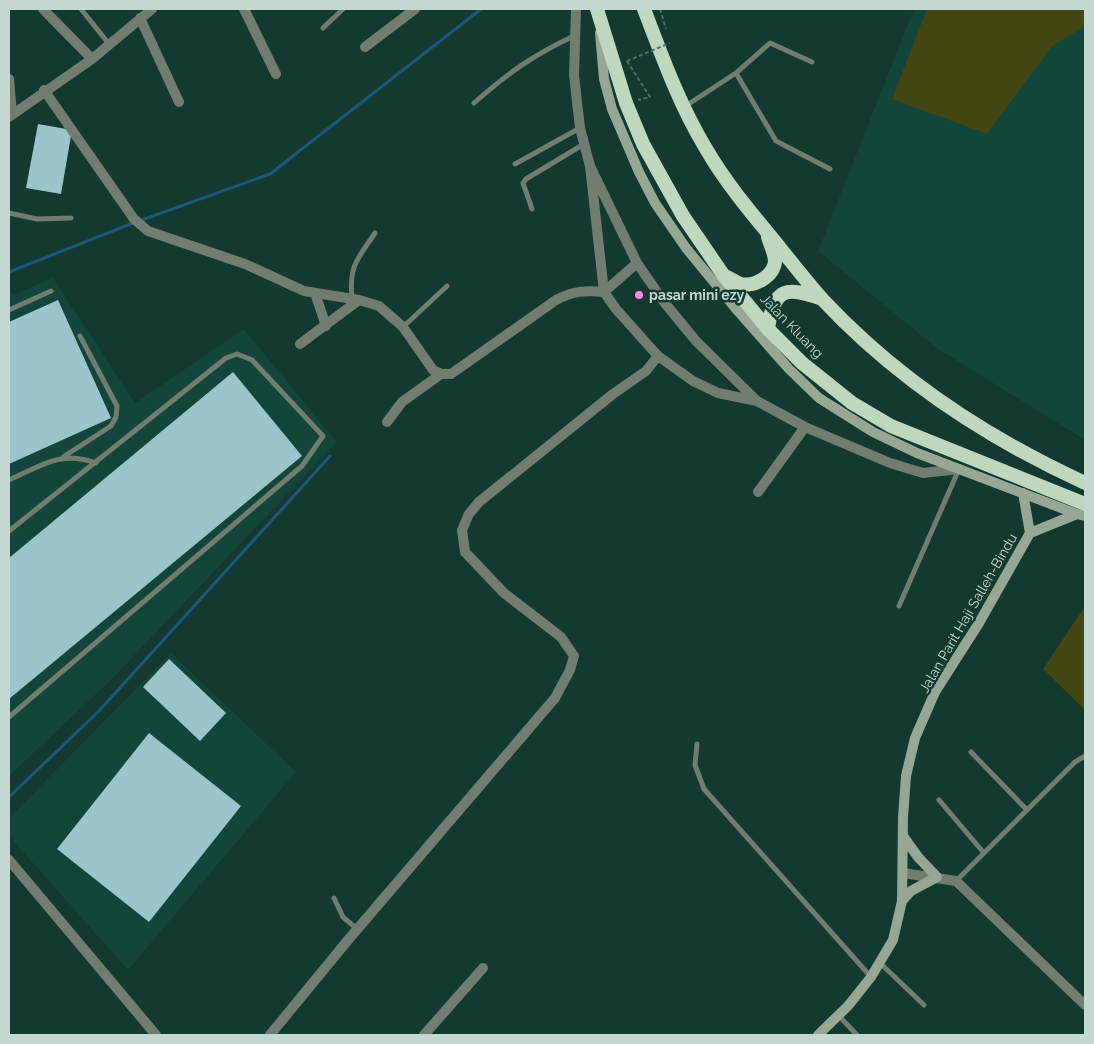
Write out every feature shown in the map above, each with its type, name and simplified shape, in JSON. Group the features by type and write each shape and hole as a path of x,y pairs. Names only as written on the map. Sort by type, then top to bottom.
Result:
{"highway":[{"path":"644,9 684,107 705,148 731,186 823,299 868,343 919,387 1008,444 1085,482"},
{"name":"Jalan Kluang","path":"598,13 626,103 643,144 683,216 724,276 768,329 802,363 852,403 891,426 1083,512"},
{"path":"724,276 741,284 752,284 764,279 771,272 775,260 767,232"},
{"path":"768,329 770,313 776,300 785,292 797,290 823,299"}],"main road":[{"path":"598,13 604,79 612,109 651,195 686,248 737,310 819,398 873,432 916,453 1023,493 1083,512"},
{"name":"Jalan Parit Haji Salleh-Bindu","path":"1023,493 1030,533"},
{"name":"Jalan Parit Haji Salleh-Bindu","path":"818,1035 871,977 893,940 902,901 906,776 916,738 935,692 979,623 1030,533 1083,512"},
{"path":"902,901 911,891 937,877 903,836"}],"street":[{"path":"43,9 92,59"},
{"path":"9,79 10,109 92,59 152,9"},
{"path":"244,9 276,74"},
{"path":"365,47 415,9"},
{"path":"576,9 574,75 580,128 590,166 604,292 616,309 658,356 692,381 718,393 758,401"},
{"path":"140,18 180,102"},
{"path":"44,90 134,218 148,231 245,264 304,291 379,306 403,327 433,370 440,374 451,374 564,296 587,290 604,292 637,263"},
{"path":"590,166 637,263 664,302 696,341 758,401 806,427 890,463 922,473 959,469"},
{"path":"315,293 326,326"},
{"path":"300,344 326,326 356,300"},
{"path":"270,1035 356,929 555,698 570,670 574,656 561,637 504,593 465,552 462,530 469,514 479,502 613,394 646,371 658,356"},
{"path":"387,422 402,402 440,374"},
{"path":"758,492 806,427"},
{"path":"9,860 156,1035"},
{"path":"903,873 956,881 1085,1005"},
{"path":"424,1035 483,968"}],"lane":[{"path":"80,9 109,44"},
{"path":"323,28 343,9"},
{"path":"474,104 510,72 546,49 574,36"},
{"path":"684,107 736,73 770,43 812,62"},
{"path":"736,73 776,141 830,169"},
{"path":"516,164 580,128"},
{"path":"532,209 523,183 526,179 584,144"},
{"path":"9,214 37,219 71,218"},
{"path":"356,300 350,278 352,268 375,233"},
{"path":"403,327 447,286"},
{"path":"9,310 51,292"},
{"path":"9,480 63,457 110,426 116,417 117,406 80,336"},
{"path":"9,531 226,358 237,354 252,360 323,436 302,466 9,717"},
{"path":"63,457 80,457 96,462"},
{"path":"899,606 959,469"},
{"path":"697,744 696,764 704,789 871,977"},
{"path":"972,752 1027,810"},
{"path":"956,881 1075,762 1085,756"},
{"path":"939,800 984,853"},
{"path":"334,898 343,917 356,929"},
{"path":"880,963 924,1006"},
{"path":"838,1015 857,1035"}],"path":[{"path":"626,103 650,97 627,61 670,43 660,9"}],"shaded area":[{"path":"914,9 1085,9 1085,440 938,349 818,251"},
{"path":"927,9 1085,9 1085,26 1052,46 987,134 892,99"},
{"path":"53,278 135,403 244,329 337,442 111,680 9,776 9,288 13,295"},
{"path":"1085,606 1085,710 1043,669"},
{"path":"171,653 296,772 128,970 9,836 9,818"}],"building":[{"path":"38,124 72,130 61,194 26,188"},
{"path":"58,300 111,418 9,464 9,322"},
{"path":"233,372 302,456 9,699 9,558"},
{"path":"169,659 226,713 200,741 143,687"},
{"path":"149,733 241,806 149,922 57,849"}],"waterway":[{"path":"9,272 128,225 270,174 481,9"},
{"path":"9,797 99,711 330,456"}],"place":[{"name":"pasar mini ezy","path":"639,295"}]}
